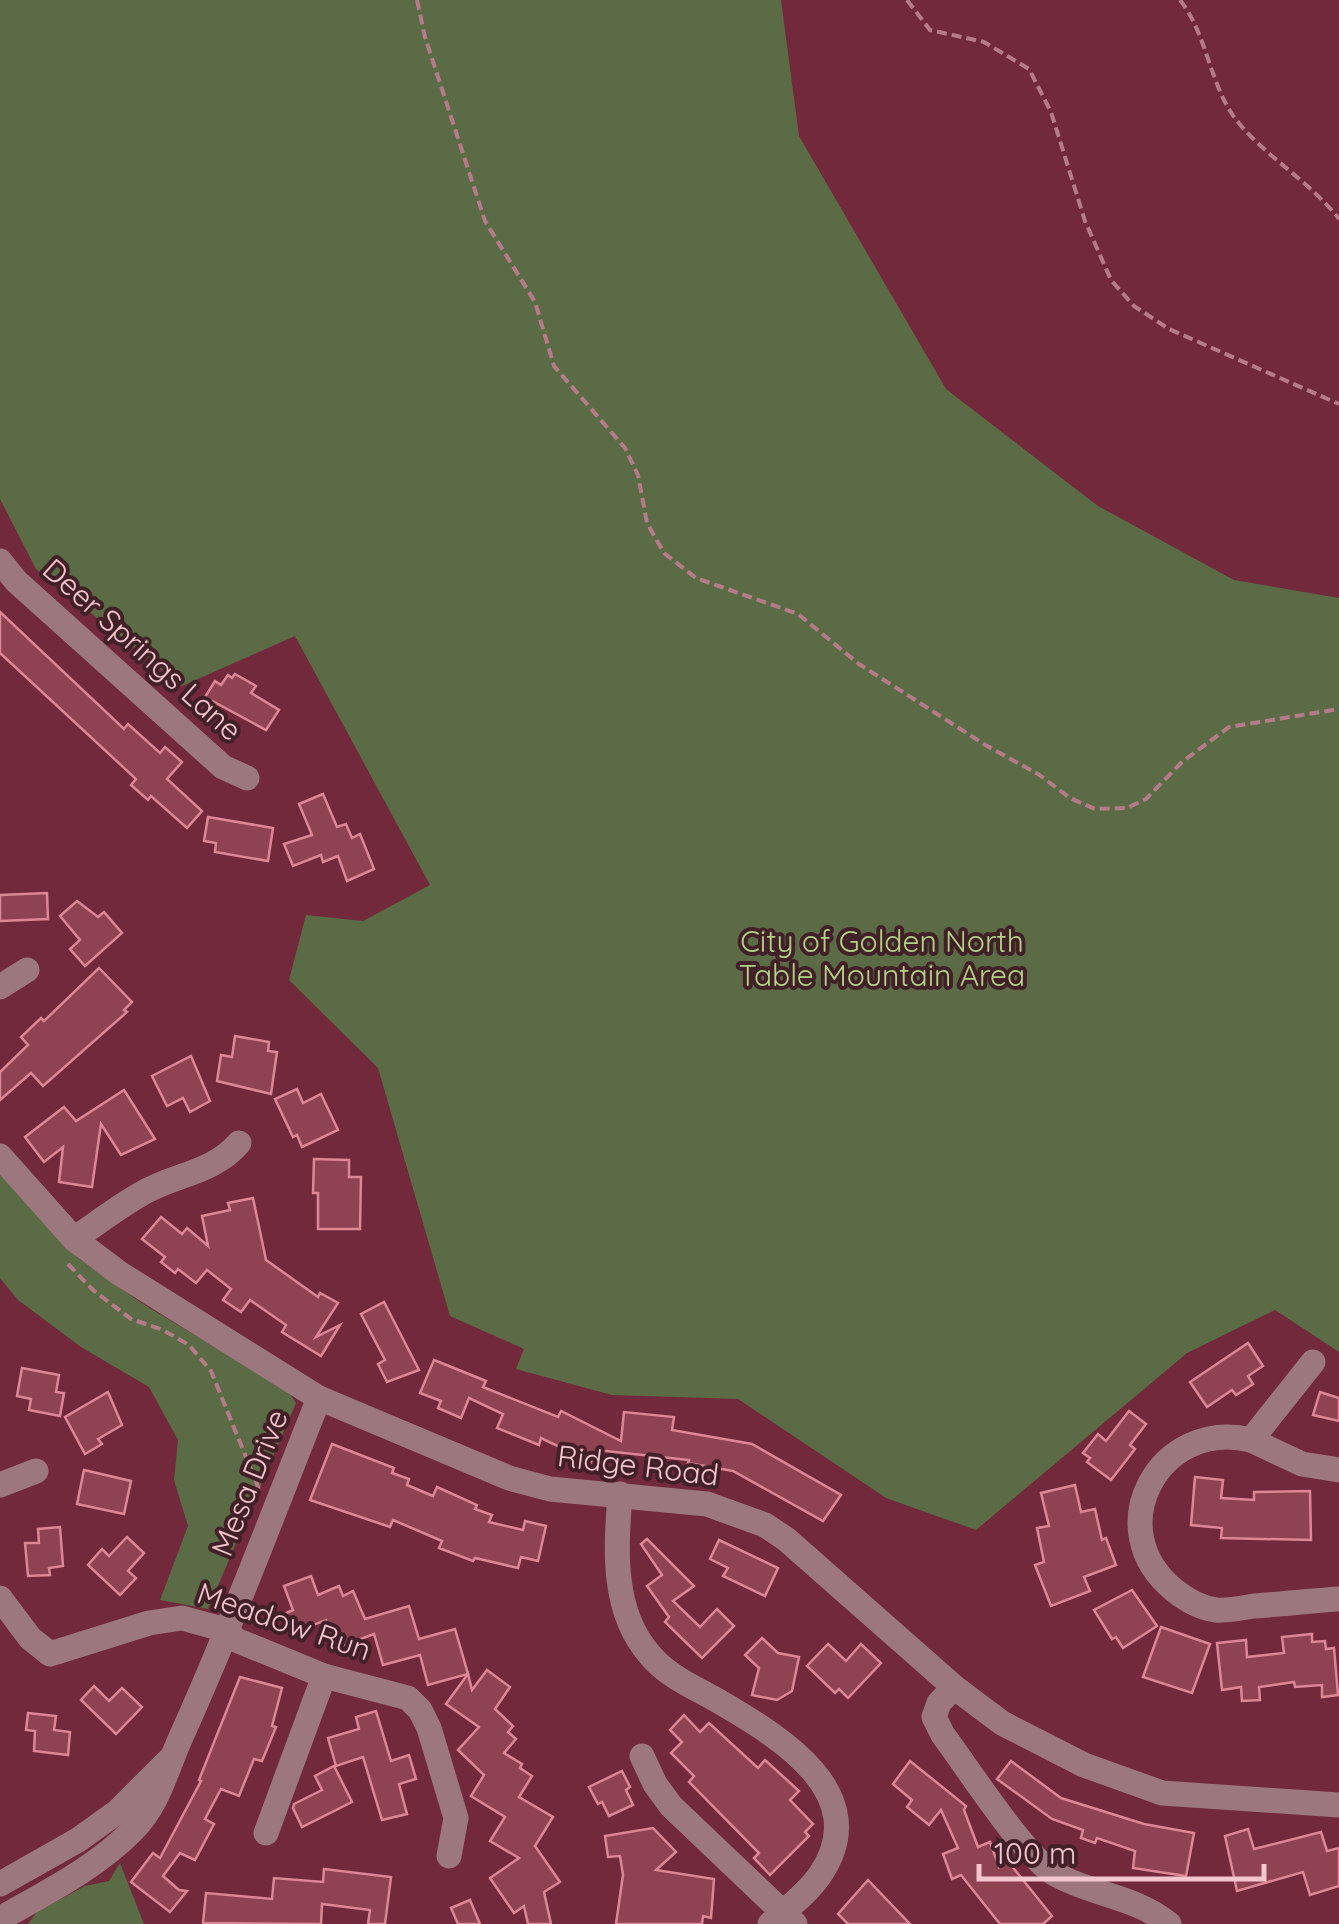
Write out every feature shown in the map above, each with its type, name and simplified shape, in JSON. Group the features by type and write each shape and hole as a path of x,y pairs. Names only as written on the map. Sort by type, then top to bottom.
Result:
{"street":[{"name":"Deer Springs Lane","path":"0,561 16,581 223,768 248,778"},
{"path":"0,987 27,970"},
{"path":"67,1247 142,1193 195,1174 226,1158 239,1143"},
{"name":"Ridge Road","path":"0,1156 67,1247 119,1273 318,1398 509,1478 550,1489 708,1504 765,1525 786,1539 954,1687 1002,1722 1084,1765 1162,1793 1339,1805"},
{"path":"1252,1440 1313,1362"},
{"name":"Mesa Drive","path":"0,1922 104,1856 135,1828 160,1794 318,1398"},
{"path":"1339,1470 1302,1464 1252,1440 1220,1436 1193,1442 1176,1452 1150,1481 1141,1510 1142,1542 1155,1572 1182,1596 1216,1610 1339,1599"},
{"path":"0,1485 36,1472"},
{"path":"620,1494 620,1593 631,1627 650,1656 672,1676 754,1722 804,1760 823,1781 833,1802 832,1853 818,1878 783,1920 672,1806 655,1784 642,1756"},
{"name":"Meadow Run","path":"0,1598 30,1638 50,1654 148,1622 182,1618 226,1630 236,1640 324,1676 408,1698 429,1728 456,1818 449,1856"},
{"path":"266,1833 324,1676"},
{"path":"954,1687 939,1703 934,1718 1039,1863 1076,1884 1146,1907 1168,1924"},
{"name":"Mesa Drive","path":"0,1884 78,1840 117,1812 172,1758"}],"path":[{"path":"418,0 425,37 485,222 535,302 554,366 625,448 638,476 647,523 664,553 696,578 798,614 859,664 1038,774 1070,798 1095,809 1128,808 1146,799 1182,762 1228,727 1339,710"},
{"path":"907,0 930,30 984,42 1029,69 1051,112 1062,156 1092,236 1112,280 1134,306 1169,330 1339,404"},
{"path":"1180,0 1191,14 1232,114 1320,195 1339,219"},
{"path":"67,1247 93,1290 131,1319 164,1330 188,1345 211,1371 260,1488"}],"green space":[{"name":"City of Golden North Table Mountain Area","path":"0,0 781,0 799,136 946,389 1098,506 1234,580 1339,598 1339,1352 1275,1310 1187,1353 976,1530 886,1498 738,1399 612,1395 516,1369 524,1349 450,1316 378,1068 289,980 306,915 363,921 430,885 295,636 182,686 36,569 0,499"},
{"path":"0,1173 79,1259 140,1302 289,1392 296,1403 208,1609 160,1600 188,1526 174,1480 178,1440 149,1387 81,1347 18,1300 0,1278"},
{"path":"120,1863 144,1924 28,1924 37,1912 85,1886 109,1881"}],"building":[{"path":"0,612 124,729 128,724 160,753 165,747 182,762 167,779 202,811 187,828 151,796 148,800 131,785 136,779 0,653"},
{"path":"235,674 256,686 251,693 279,710 266,730 205,697 215,681 221,685 228,675 232,678"},
{"path":"323,794 337,827 346,824 352,838 360,834 374,869 347,881 338,856 323,862 321,855 293,866 284,844 312,835 299,804"},
{"path":"208,817 273,828 268,861 215,852 216,843 204,841"},
{"path":"47,893 48,919 0,921 0,895"},
{"path":"77,901 98,917 104,912 122,933 85,966 70,949 80,940 60,916"},
{"path":"99,968 132,1002 124,1010 127,1012 43,1086 31,1073 0,1100 0,1072 28,1045 21,1037 41,1018 44,1021"},
{"path":"235,1036 269,1042 268,1051 277,1052 271,1094 217,1081 221,1055 232,1057"},
{"path":"191,1056 210,1101 190,1112 183,1098 167,1106 152,1076"},
{"path":"297,1089 303,1103 321,1094 338,1130 302,1147 275,1099"},
{"path":"124,1090 155,1139 121,1155 101,1124 92,1187 59,1182 63,1147 44,1162 25,1137 64,1107 76,1121"},
{"path":"314,1159 349,1160 349,1177 361,1177 360,1229 318,1229"},
{"path":"253,1198 266,1260 318,1297 320,1293 338,1303 316,1337 340,1325 321,1356 282,1332 286,1325 250,1300 241,1312 223,1300 231,1289 207,1270 196,1283 178,1269 175,1273 161,1262 165,1257 142,1239 161,1217 182,1234 187,1228 208,1246 202,1216 230,1210 228,1203"},
{"path":"384,1302 419,1370 387,1382 378,1364 385,1360 361,1314"},
{"path":"1248,1343 1263,1366 1248,1376 1253,1384 1236,1395 1232,1390 1207,1407 1190,1382"},
{"path":"434,1360 486,1381 483,1387 558,1417 561,1411 621,1441 624,1412 674,1417 672,1430 752,1444 841,1495 823,1521 733,1471 688,1463 689,1460 597,1450 591,1462 541,1438 539,1445 497,1428 503,1414 469,1398 461,1418 438,1408 441,1401 420,1393"},
{"path":"22,1368 59,1375 56,1392 64,1393 60,1416 29,1410 31,1399 17,1396"},
{"path":"108,1392 122,1425 98,1439 102,1444 85,1454 65,1417"},
{"path":"1320,1392 1339,1398 1339,1421 1313,1415"},
{"path":"1129,1411 1146,1424 1130,1445 1135,1449 1111,1480 1087,1462 1090,1458 1083,1453 1098,1434 1106,1441"},
{"path":"332,1444 394,1468 392,1473 409,1479 407,1485 433,1496 437,1487 477,1505 475,1509 492,1515 489,1522 523,1530 525,1521 546,1526 538,1561 521,1557 518,1568 475,1558 473,1561 439,1548 442,1541 393,1520 390,1527 310,1500"},
{"path":"84,1470 131,1481 124,1514 77,1504"},
{"path":"1195,1477 1223,1480 1221,1498 1254,1500 1254,1492 1310,1491 1311,1540 1221,1538 1222,1528 1191,1525"},
{"path":"1075,1485 1081,1512 1095,1509 1102,1540 1106,1538 1116,1565 1084,1577 1090,1591 1051,1606 1035,1565 1044,1562 1037,1528 1049,1526 1041,1493"},
{"path":"60,1527 63,1566 49,1568 50,1575 28,1576 25,1543 39,1543 38,1529"},
{"path":"127,1537 144,1553 128,1571 136,1578 120,1595 88,1565 102,1549 109,1556"},
{"path":"647,1539 694,1586 673,1601 700,1627 717,1609 734,1626 702,1658 665,1622 669,1617 647,1586 662,1575 641,1544"},
{"path":"719,1540 778,1568 765,1596 723,1576 728,1568 710,1559"},
{"path":"311,1576 318,1595 339,1586 343,1596 353,1591 365,1619 409,1606 419,1639 455,1629 468,1674 428,1685 420,1655 383,1665 374,1634 337,1648 326,1620 290,1634 282,1615 293,1610 284,1586"},
{"path":"1132,1590 1157,1626 1123,1648 1116,1637 1112,1639 1094,1610"},
{"path":"1161,1627 1210,1644 1192,1693 1143,1677"},
{"path":"1312,1634 1312,1642 1325,1641 1326,1649 1334,1648 1338,1695 1322,1697 1322,1685 1295,1687 1294,1682 1259,1687 1260,1700 1242,1701 1241,1687 1222,1690 1217,1643 1246,1640 1247,1657 1284,1653 1282,1637"},
{"path":"762,1638 778,1653 799,1657 792,1691 777,1700 752,1695 759,1668 745,1655"},
{"path":"828,1644 846,1661 861,1644 881,1663 848,1698 839,1689 835,1693 807,1666"},
{"path":"487,1670 510,1687 495,1709 513,1726 508,1732 516,1739 504,1753 532,1776 519,1797 553,1817 535,1846 560,1882 544,1892 551,1924 528,1924 524,1906 514,1913 490,1878 519,1858 490,1841 505,1817 471,1796 484,1775 458,1750 479,1727 446,1704 468,1674 472,1690"},
{"path":"240,1677 282,1688 272,1726 276,1727 262,1761 254,1759 239,1796 221,1789 205,1819 214,1824 195,1860 180,1853 163,1876 179,1890 187,1891 170,1912 131,1882 153,1853 160,1858 201,1781"},
{"path":"94,1686 109,1701 122,1688 142,1707 116,1734 81,1700"},
{"path":"376,1711 391,1761 409,1755 416,1779 399,1784 407,1814 382,1820 363,1757 336,1766 328,1738 359,1729 356,1717"},
{"path":"28,1713 56,1716 54,1730 70,1732 68,1755 34,1751 35,1731 26,1730"},
{"path":"684,1715 700,1732 709,1723 758,1768 765,1760 799,1791 790,1800 813,1824 805,1832 809,1836 770,1875 754,1858 759,1853 689,1782 694,1776 671,1753 682,1742 670,1730"},
{"path":"910,1761 966,1806 964,1810 978,1847 990,1842 999,1867 1007,1860 1052,1916 1043,1924 1000,1924 961,1875 952,1879 943,1854 958,1848 941,1810 929,1825 907,1807 912,1800 893,1784"},
{"path":"1011,1761 1061,1798 1144,1824 1194,1833 1186,1876 1133,1868 1135,1851 1097,1838 1095,1843 1081,1838 1083,1830 1052,1819 997,1779"},
{"path":"334,1766 352,1802 302,1827 294,1804 322,1790 315,1776"},
{"path":"622,1771 633,1805 609,1816 589,1787"},
{"path":"653,1828 676,1852 656,1870 714,1879 711,1918 703,1916 702,1924 616,1924 623,1875 620,1856 608,1857 605,1836"},
{"path":"1248,1829 1254,1849 1321,1832 1327,1851 1339,1848 1339,1886 1310,1895 1303,1872 1237,1891 1225,1836"},
{"path":"324,1869 391,1877 385,1924 368,1924 370,1910 322,1904 321,1924 203,1923 206,1893 272,1899 274,1878 323,1882"},
{"path":"868,1880 910,1924 848,1924 838,1914"},
{"path":"470,1900 480,1924 458,1924 451,1908"}]}
